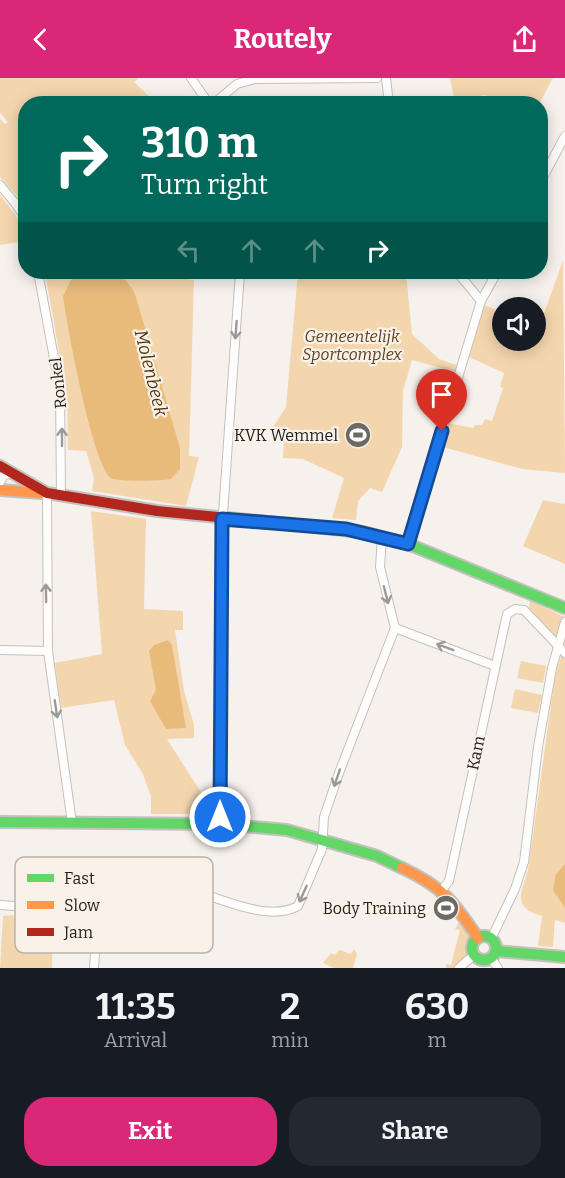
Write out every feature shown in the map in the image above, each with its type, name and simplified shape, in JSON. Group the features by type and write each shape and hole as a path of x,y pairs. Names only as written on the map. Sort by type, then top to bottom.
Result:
{"street":[{"path":"191,78 205,96"},
{"path":"221,96 237,84 250,79 377,78"},
{"path":"386,78 388,96"},
{"path":"548,168 565,136"},
{"path":"0,186 18,207"},
{"name":"Ronkel","path":"39,279 60,390 61,495"},
{"path":"219,824 222,519 239,279"},
{"path":"463,279 481,301"},
{"path":"408,544 481,301 492,279"},
{"path":"0,466 47,494"},
{"path":"18,491 21,485 14,476 4,475 1,487 18,491 61,495 222,519 346,529 408,544 565,608"},
{"path":"47,494 48,651 72,823"},
{"path":"213,899 234,905 288,911 297,906 301,900 322,849 324,817 339,773 395,628 380,567 382,537"},
{"name":"Kam","path":"442,890 449,881 507,614 515,609 524,610 559,646"},
{"path":"498,968 491,939 524,862 537,747 552,668 565,622"},
{"path":"395,628 495,666"},
{"path":"559,646 565,653"},
{"path":"0,650 48,651"},
{"path":"0,822 219,824 275,828 323,839 409,869 442,890 459,909 478,938"},
{"path":"0,905 15,905"},
{"path":"491,939 485,936 478,938 473,946 475,954 481,960 493,954 565,957"},
{"path":"94,953 94,968"},
{"path":"459,968 475,954"}],"green space":[{"path":"0,78 139,78 134,82 149,96 18,96 18,197 0,177 0,119 5,124 8,122 0,113"},
{"path":"450,78 553,78 543,96 454,96"},
{"path":"0,195 17,217 18,242 0,245"},
{"path":"563,260 565,473 522,469 443,447 448,423 473,428 475,425 482,425 485,419 492,421 503,388 500,387 504,373 469,357 484,305 492,308 492,351 546,351 546,308"},
{"path":"46,279 194,280 189,456 199,457 186,506 92,491 94,478 86,451 68,450 67,397"},
{"name":"Gemeentelijk Sportcomplex","path":"297,279 407,279 412,334 439,359 457,365 456,372 412,360 403,391 402,447 382,492 370,488 358,501 356,520 332,518 344,478 303,459 283,458 284,439 270,432 286,407"},
{"path":"543,500 565,504 565,564 523,546"},
{"path":"91,511 146,519 144,609 183,611 183,630 175,630 184,691 194,725 194,738 167,739 204,797 207,814 151,814 151,797 143,774 125,745 114,700 61,708 55,663 102,654"},
{"path":"530,601 565,617 565,923 555,920 553,947 538,946 542,916 526,909 521,893 528,870 555,676 564,647 529,608"},
{"path":"521,661 546,666 543,683 517,678"},
{"path":"515,689 542,695 538,713 511,708"},
{"path":"14,915 15,953 52,953 52,968 0,968 3,916"},
{"path":"460,920 472,937 469,955 455,968 446,968 446,964 451,965 460,930 455,929"},
{"path":"354,949 357,954 353,968 334,968 323,963 331,953 335,955 339,950 351,954"}],"water":[{"name":"Molenbeek","path":"124,279 135,294 180,448 180,469 171,479 131,481 115,479 111,478 104,468 96,449 81,393 69,334 63,296 71,280"},
{"path":"168,640 172,645 186,728 166,729 150,701 156,690 149,651 154,645"},
{"path":"565,864 565,908 553,890 556,874"}],"traffic: fast":[{"path":"248,520 363,532 408,544 565,608"},
{"path":"0,822 219,824 287,830 377,856 402,868"},
{"path":"484,936 492,940 496,948 492,956 484,960 476,956 472,948 476,940 484,936"},
{"path":"496,951 565,957"}],"traffic: slow":[{"path":"0,490 41,493"},
{"path":"402,868 428,882 446,896 478,938"}],"traffic: jam":[{"path":"0,466 47,493 157,511 248,520"}],"place":[{"name":"KVK Wemmel","path":"358,435"},
{"name":"Body Training","path":"446,908"}],"route":[{"path":"220,817 222,519 346,529 408,544 442,431"}]}
